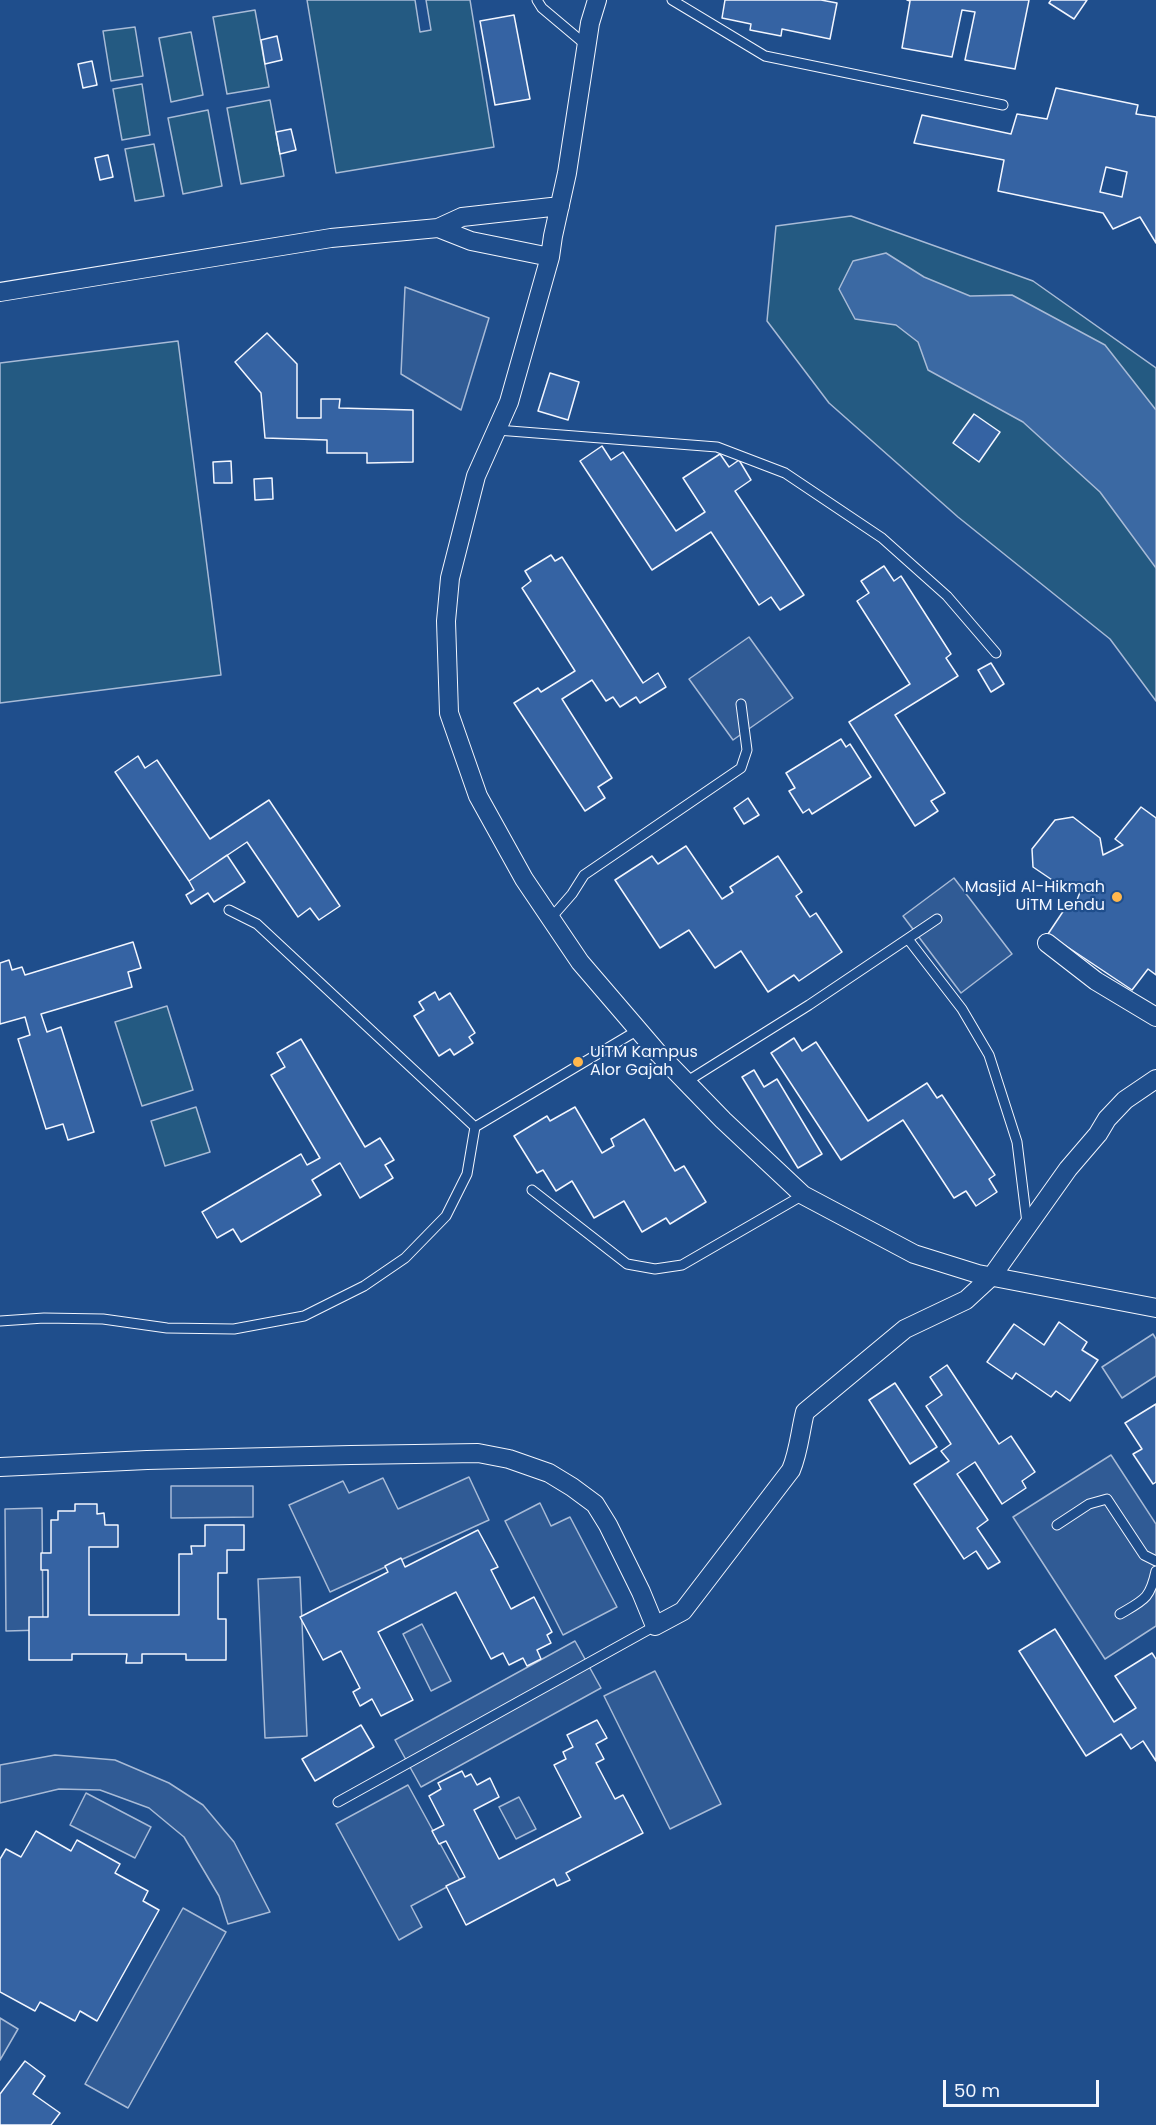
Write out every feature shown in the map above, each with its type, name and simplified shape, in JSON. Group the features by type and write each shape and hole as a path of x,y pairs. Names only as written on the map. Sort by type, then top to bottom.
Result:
{"street":[{"path":"597,0 590,23 567,173 550,257 509,402 476,476 450,578 446,621 449,713 478,796 524,879 579,962 686,1082 803,1195 914,1254 992,1276 1156,1308"},
{"path":"0,292 331,238 438,228 462,217 560,206"},
{"path":"438,228 471,241 550,257"},
{"path":"1047,943 1096,981 1156,1017"},
{"path":"0,1467 143,1460 351,1455 477,1454 509,1459 549,1473 596,1504 636,1582 655,1626 683,1611 791,1470 798,1454 806,1412 905,1329 966,1300 992,1276 1068,1169 1098,1134 1107,1119 1125,1100 1156,1079"}],"lane":[{"path":"537,0 542,8 587,45"},
{"path":"672,0 765,56 1003,105"},
{"path":"496,430 717,447 785,473 882,538 947,596 996,653"},
{"path":"551,918 572,894 584,875 741,768 747,750 741,704"},
{"path":"229,910 257,924 475,1127"},
{"path":"686,1082 809,1005 937,919"},
{"path":"908,939 962,1009 989,1055 1017,1142 1028,1225"},
{"path":"0,1321 44,1318 103,1319 167,1328 234,1329 304,1316 364,1286 405,1258 446,1216 467,1174 475,1127 638,1030"},
{"path":"532,1190 627,1264 655,1269 682,1265 803,1195"},
{"path":"1057,1525 1089,1504 1107,1499 1144,1556 1156,1561"},
{"path":"1120,1614 1145,1599 1153,1586 1156,1571"},
{"path":"338,1803 655,1626"}],"shaded area":[{"path":"307,0 415,0 420,32 431,30 426,0 470,0 494,147 336,173"},
{"path":"255,10 269,87 227,94 213,17"},
{"path":"135,27 143,76 111,81 103,31"},
{"path":"191,32 203,95 171,102 159,38"},
{"path":"142,84 150,135 122,140 113,89"},
{"path":"270,100 284,176 241,184 227,108"},
{"path":"208,110 222,186 183,194 168,118"},
{"path":"154,144 164,196 135,201 125,149"},
{"path":"851,216 1033,281 1156,368 1156,701 1110,639 958,517 829,403 767,321 776,226"},
{"path":"886,253 924,277 970,296 1012,295 1105,345 1156,410 1156,568 1100,492 1023,422 928,370 918,342 896,325 855,319 839,289 853,261"},
{"path":"405,287 489,318 461,410 401,374"},
{"path":"178,341 221,675 0,703 0,363"},
{"path":"749,637 793,698 733,740 689,679"},
{"path":"954,878 1012,954 961,993 903,916"},
{"path":"167,1006 193,1090 142,1106 115,1022"},
{"path":"196,1107 210,1152 165,1166 151,1121"},
{"path":"1153,1334 1156,1339 1156,1376 1122,1398 1102,1367"},
{"path":"1111,1455 1156,1524 1156,1626 1105,1659 1013,1517"},
{"path":"469,1477 489,1520 330,1592 289,1505 343,1481 349,1493 383,1478 398,1509"},
{"path":"171,1486 253,1486 253,1517 171,1518"},
{"path":"540,1503 551,1526 570,1517 617,1607 563,1635 505,1521"},
{"path":"42,1508 43,1630 6,1631 5,1509"},
{"path":"300,1577 307,1736 265,1738 258,1579"},
{"path":"422,1624 451,1681 431,1691 403,1634"},
{"path":"575,1641 601,1688 421,1787 395,1740"},
{"path":"655,1671 721,1804 670,1829 604,1696"},
{"path":"55,1755 115,1760 169,1783 203,1805 234,1842 270,1912 228,1924 219,1896 184,1837 149,1808 100,1790 59,1789 0,1803 0,1765"},
{"path":"408,1785 460,1880 411,1906 422,1927 399,1940 336,1824"},
{"path":"86,1793 151,1827 135,1858 70,1825"},
{"path":"519,1797 536,1829 516,1839 499,1807"},
{"path":"183,1908 226,1932 128,2108 85,2084"},
{"path":"0,2018 18,2029 0,2060"}],"building":[{"path":"725,0 821,0 837,3 830,39 782,29 781,36 750,30 751,24 722,18"},
{"path":"907,0 1029,0 1015,69 965,60 975,12 962,10 952,57 902,48 910,1"},
{"path":"1051,0 1087,0 1074,19 1049,3"},
{"path":"514,15 530,99 495,105 480,21"},
{"path":"277,36 282,60 265,64 261,40"},
{"path":"92,61 97,85 83,88 78,64"},
{"path":"1056,88 1138,105 1136,114 1156,117 1156,243 1140,217 1113,229 1103,213 998,191 1004,160 914,143 922,115 1011,134 1017,114 1047,119","holes":["1106,167 1127,172 1122,197 1100,192"]},
{"path":"291,129 296,150 280,154 276,132"},
{"path":"108,155 113,177 100,180 95,158"},
{"path":"267,333 297,364 297,418 321,418 321,399 340,399 339,408 413,410 413,462 367,463 367,453 327,453 327,440 265,438 261,393 235,362"},
{"path":"550,373 579,382 568,420 538,411"},
{"path":"974,414 1000,432 979,462 953,443"},
{"path":"602,446 611,460 623,452 676,531 705,512 683,478 720,454 729,467 739,460 751,480 735,491 804,595 780,610 771,597 759,605 711,532 652,570 580,461"},
{"path":"231,461 232,483 214,483 213,462"},
{"path":"272,478 273,499 255,500 254,479"},
{"path":"551,555 555,561 562,557 643,683 658,673 666,687 640,703 636,697 620,707 613,697 606,701 592,680 562,699 612,778 598,787 605,798 585,811 514,703 538,688 541,692 575,671 522,588 531,581 525,571"},
{"path":"884,566 894,581 901,576 951,654 946,658 958,676 895,715 945,793 931,801 938,811 915,826 849,722 910,684 857,601 869,593 861,581"},
{"path":"991,663 1004,684 991,692 978,670"},
{"path":"841,739 846,747 850,744 871,777 812,814 809,809 803,813 789,791 795,788 786,773"},
{"path":"138,756 145,768 157,760 210,839 269,800 340,906 319,920 310,908 298,917 247,842 189,881 115,772"},
{"path":"748,798 759,815 744,824 734,808"},
{"name":"Masjid Al-Hikmah UiTM Lendu","path":"1141,807 1156,818 1156,975 1148,969 1132,990 1048,934 1068,904 1074,908 1082,887 1067,890 1033,867 1032,849 1055,820 1073,817 1100,838 1103,855 1123,845 1115,839"},
{"path":"686,846 722,899 733,892 730,887 778,856 802,892 796,896 810,917 816,913 842,952 799,981 794,975 768,992 741,951 715,968 689,930 660,948 615,880 652,856 658,864"},
{"path":"227,855 245,882 214,902 208,893 191,904 186,895 194,890 189,881"},
{"path":"133,942 141,968 128,972 132,987 41,1014 47,1032 61,1027 94,1132 68,1140 63,1124 46,1129 18,1039 30,1035 25,1017 0,1024 0,963 9,960 12,970 22,967 25,975"},
{"path":"435,992 439,1000 450,993 475,1033 469,1037 473,1043 454,1055 450,1049 439,1056 414,1016 424,1010 419,1002"},
{"path":"794,1038 802,1051 816,1042 868,1121 927,1083 937,1098 942,1095 995,1175 989,1179 997,1192 976,1206 966,1191 954,1198 903,1120 841,1160 771,1053"},
{"path":"301,1039 365,1147 380,1138 394,1160 385,1165 393,1178 360,1198 340,1163 312,1180 321,1195 241,1242 233,1229 217,1238 202,1212 301,1154 307,1165 320,1158 271,1075 285,1067 277,1053"},
{"path":"754,1070 764,1087 777,1079 822,1154 798,1168 742,1077"},
{"path":"575,1107 602,1153 614,1146 611,1139 644,1119 675,1171 684,1166 706,1202 670,1224 666,1218 642,1232 624,1201 594,1218 572,1181 556,1191 543,1170 537,1173 514,1136 547,1116 550,1121"},
{"path":"1059,1322 1087,1342 1082,1350 1098,1360 1070,1401 1056,1391 1051,1397 1016,1373 1012,1379 987,1362 1014,1324 1044,1345"},
{"path":"947,1365 999,1444 1011,1436 1035,1472 1022,1481 1026,1488 1002,1504 975,1462 957,1474 988,1520 977,1528 1000,1562 988,1569 976,1551 964,1559 914,1484 949,1461 941,1451 951,1444 926,1406 942,1395 930,1377"},
{"path":"895,1383 937,1447 910,1464 869,1400"},
{"path":"1156,1404 1156,1482 1153,1484 1133,1454 1142,1449 1125,1423"},
{"path":"75,1504 97,1504 97,1514 104,1513 105,1525 118,1525 118,1547 89,1547 89,1615 179,1615 179,1554 192,1554 191,1546 205,1546 205,1525 244,1525 244,1550 227,1550 227,1573 218,1573 218,1619 226,1619 226,1660 186,1660 186,1654 142,1654 142,1663 126,1663 127,1654 72,1654 72,1660 29,1660 29,1617 48,1617 48,1570 41,1570 41,1553 51,1553 51,1520 58,1520 58,1511 75,1511"},
{"path":"478,1530 498,1567 491,1570 511,1609 534,1597 552,1632 547,1635 551,1643 537,1650 541,1659 527,1666 523,1658 509,1665 503,1653 491,1659 456,1592 378,1632 413,1700 381,1716 372,1699 360,1706 353,1692 360,1688 341,1651 323,1660 300,1617 388,1572 385,1566 401,1558 405,1567"},
{"path":"1055,1629 1114,1722 1136,1708 1115,1676 1152,1653 1156,1659 1156,1761 1143,1741 1131,1749 1121,1734 1086,1756 1019,1651"},
{"path":"597,1720 607,1738 596,1744 604,1759 596,1763 615,1799 623,1795 643,1833 566,1873 570,1880 557,1886 554,1879 466,1925 446,1886 465,1877 446,1841 439,1844 432,1831 444,1825 429,1796 441,1789 438,1783 462,1771 465,1777 471,1774 477,1785 490,1778 499,1797 474,1810 499,1859 581,1817 554,1765 566,1759 563,1752 573,1747 567,1735"},
{"path":"361,1725 374,1747 315,1781 302,1759"},
{"path":"36,1831 71,1851 77,1840 120,1864 115,1873 148,1891 143,1901 159,1910 97,2021 80,2011 75,2021 40,2002 35,2011 0,1992 0,1859 6,1849 21,1857"},
{"path":"25,2061 45,2076 33,2094 60,2113 51,2125 0,2125 0,2094"}],"place":[{"name":"Masjid Al-Hikmah UiTM Lendu","path":"1117,897"},
{"name":"UiTM Kampus Alor Gajah","path":"578,1062"}]}
